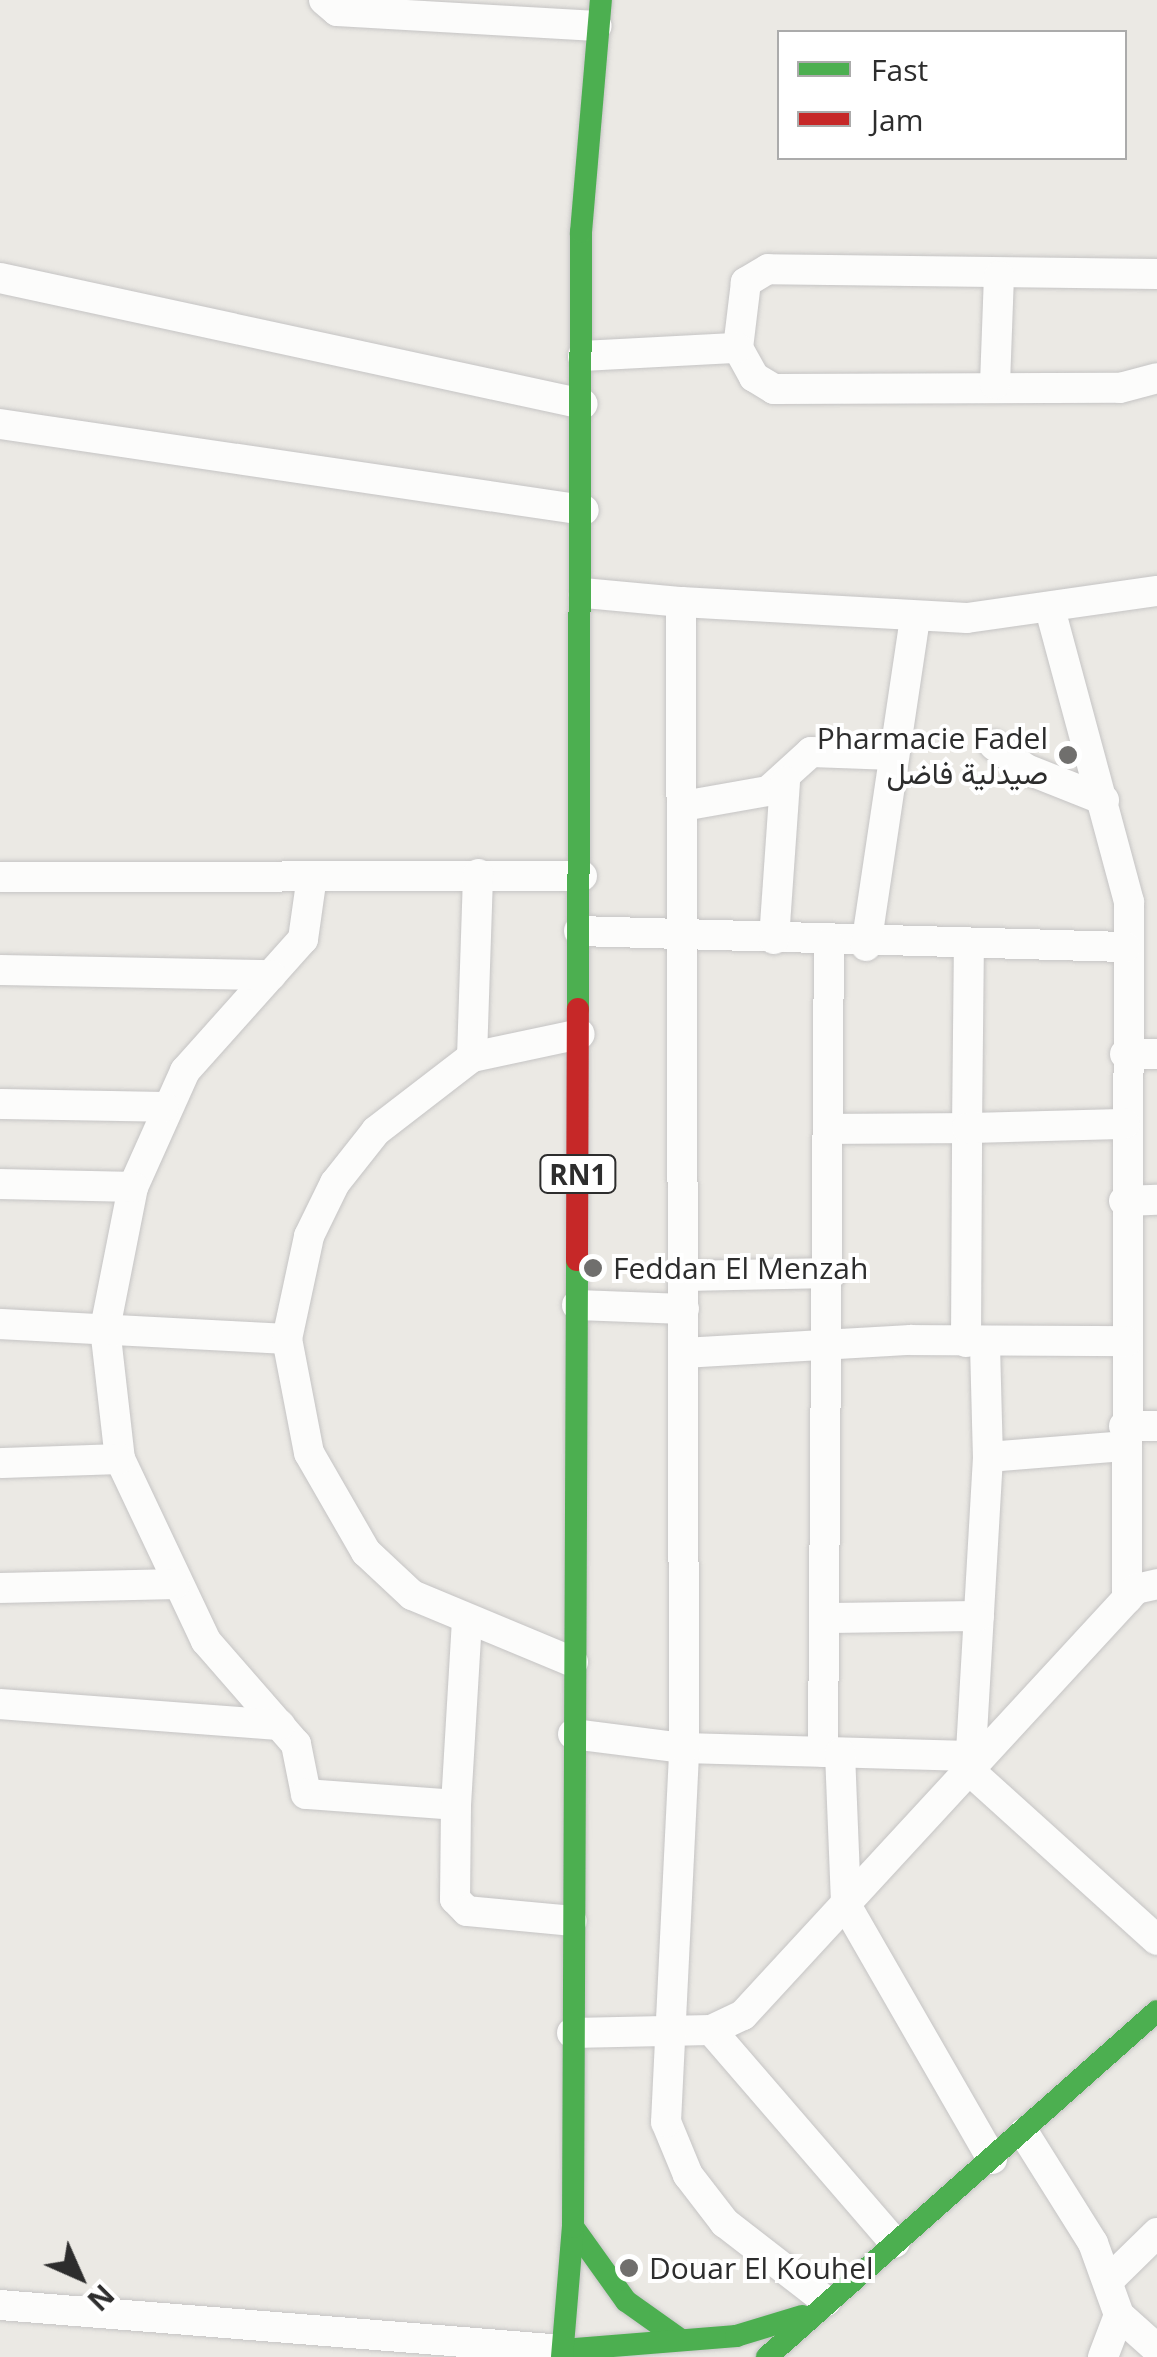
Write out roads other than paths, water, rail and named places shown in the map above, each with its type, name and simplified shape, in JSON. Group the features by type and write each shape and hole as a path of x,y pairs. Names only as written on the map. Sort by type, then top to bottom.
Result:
{"main road":[{"name":"RN1","path":"563,2353 572,2227 573,1662 584,593 581,232 599,13"},
{"path":"767,2357 1157,2011"},
{"path":"572,2227 626,2301 678,2338"},
{"path":"563,2353 678,2338 736,2336 819,2307"}],"street":[{"path":"324,0 337,11 599,13"},
{"path":"1157,274 999,276 768,269 746,282 738,348 754,377 774,388 995,384 1120,388 1157,378"},
{"path":"995,384 999,276"},
{"path":"0,278 584,404"},
{"path":"583,356 738,348"},
{"path":"0,424 584,510"},
{"path":"584,593 915,619 1050,610 1157,591"},
{"path":"681,602 684,1748 666,2122 688,2176 725,2224 819,2307"},
{"path":"1050,610 1129,902 1124,1200 1127,1599"},
{"path":"866,946 915,619"},
{"path":"994,744 1026,769 1104,800"},
{"path":"683,806 785,782 811,752 894,755"},
{"path":"774,939 785,782"},
{"path":"472,1057 478,874"},
{"path":"312,876 310,922 164,1106 133,1187 105,1328 120,1459 175,1584 206,1640 296,1744 306,1794 456,1805"},
{"path":"0,877 582,876"},
{"path":"579,931 684,932 866,946 1126,947"},
{"path":"829,943 832,1346 827,1618 832,1753 846,1905 992,2160"},
{"path":"969,946 967,1128 975,1344 988,1456 970,1763"},
{"path":"0,970 271,975"},
{"path":"573,1662 466,1622 412,1595 330,1500 296,1405 287,1338 309,1236 335,1183 376,1131 472,1057 580,1034"},
{"path":"1125,1054 1157,1054"},
{"path":"0,1104 164,1106"},
{"path":"831,1129 1125,1124"},
{"path":"0,1184 133,1187"},
{"path":"1124,1200 1157,1200"},
{"path":"685,1276 832,1273"},
{"path":"576,1305 684,1309"},
{"path":"0,1324 287,1338"},
{"path":"682,1353 1127,1341"},
{"path":"988,1456 1124,1436 1157,1426"},
{"path":"0,1463 120,1459"},
{"path":"0,1588 175,1584"},
{"path":"572,2032 711,2030 756,2004 970,1763 1127,1599 1157,1584"},
{"path":"827,1618 979,1616"},
{"path":"466,1622 455,1899 467,1911 572,1921"},
{"path":"0,1704 280,1725"},
{"path":"573,1734 684,1748 970,1763 1157,1940"},
{"path":"711,2030 895,2242"},
{"path":"1024,2133 1109,2280 1119,2315 1157,2349"},
{"path":"1109,2280 1157,2234"},
{"path":"0,2306 563,2353"},
{"path":"1102,2357 1119,2315"}],"place":[{"name":"Pharmacie Fadel صيدلية فاضل","path":"1068,755"},
{"name":"Feddan El Menzah","path":"593,1268"},
{"name":"Douar El Kouhel","path":"629,2268"}]}
